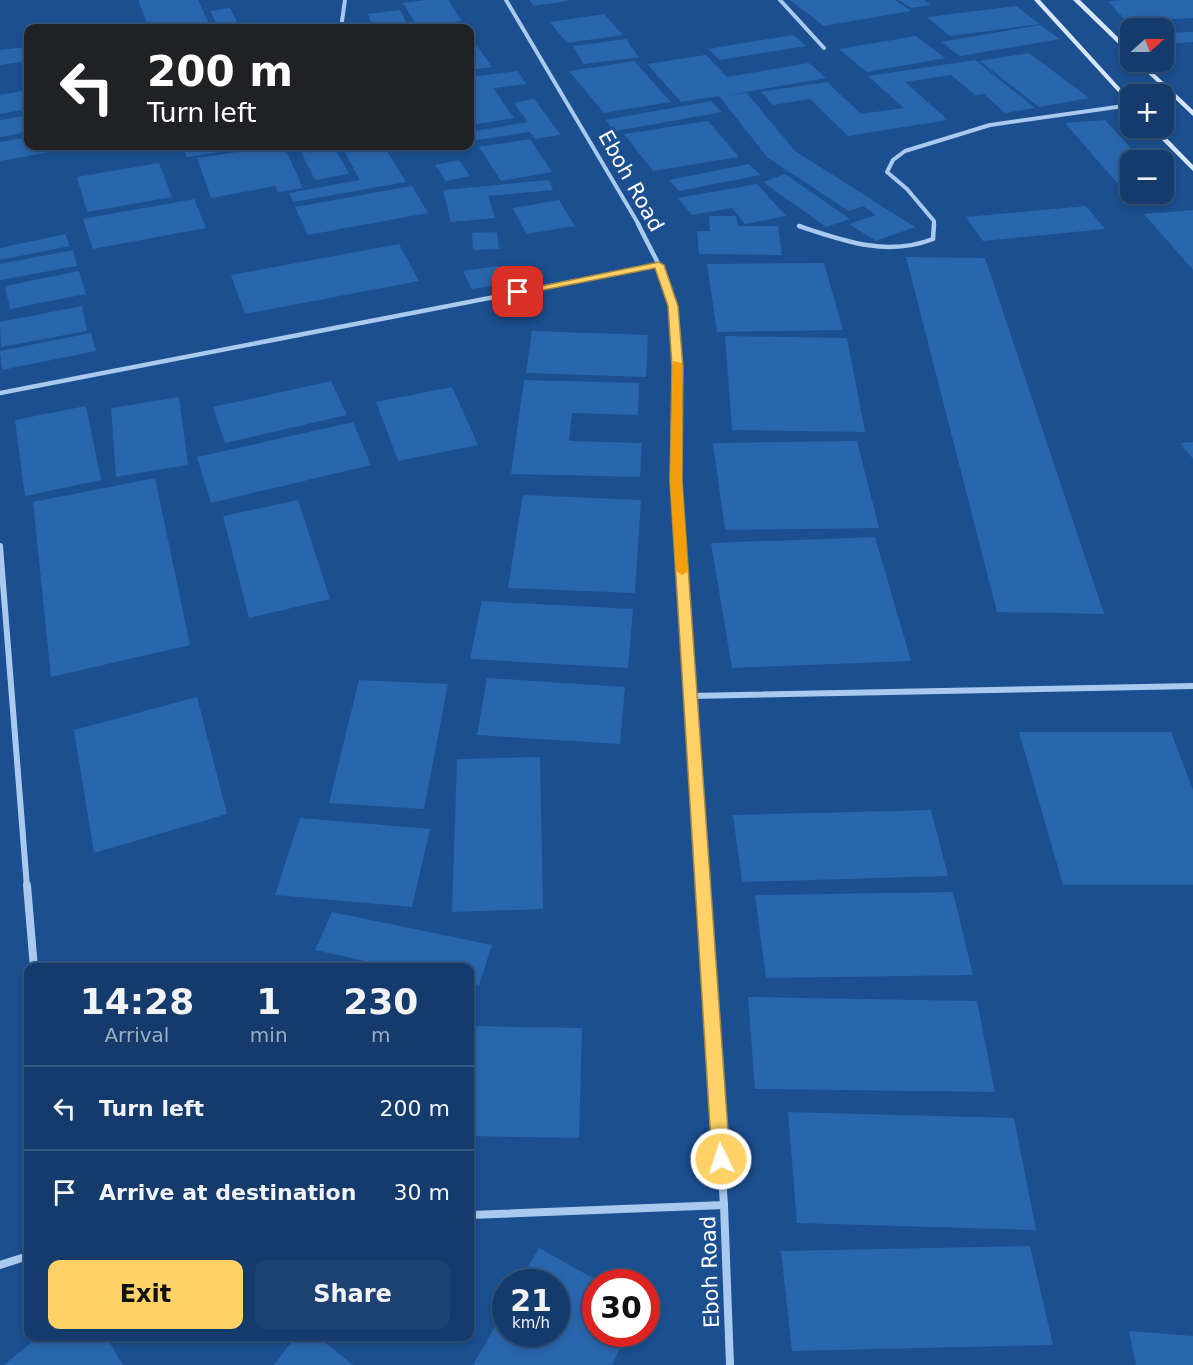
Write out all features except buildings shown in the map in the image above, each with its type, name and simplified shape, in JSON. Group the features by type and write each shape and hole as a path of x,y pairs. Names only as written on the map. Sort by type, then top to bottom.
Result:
{"main road":[{"path":"1036,0 1120,92"},
{"path":"1076,0 1120,43"},
{"path":"1150,72 1189,106 1193,114"},
{"path":"1164,138 1193,169"}],"street":[{"path":"342,24 345,0"},
{"name":"Eboh Road","path":"506,0 624,196 659,265 673,306 677,367 676,481 724,1205 730,1365"},
{"path":"780,0 824,48"},
{"path":"799,226 858,244 893,249 918,247 933,239 934,221 907,189 887,172 893,160 905,151 990,125 1120,106"},
{"path":"0,393 659,265"},
{"path":"0,546 34,963"},
{"path":"691,696 1193,686"},
{"path":"474,1215 724,1205"},
{"path":"0,1265 24,1257"}],"slow traffic":[{"path":"677,363 676,481 682,571"}],"route":[{"path":"518,292 659,265 673,306 677,367 676,481 721,1159"}]}
